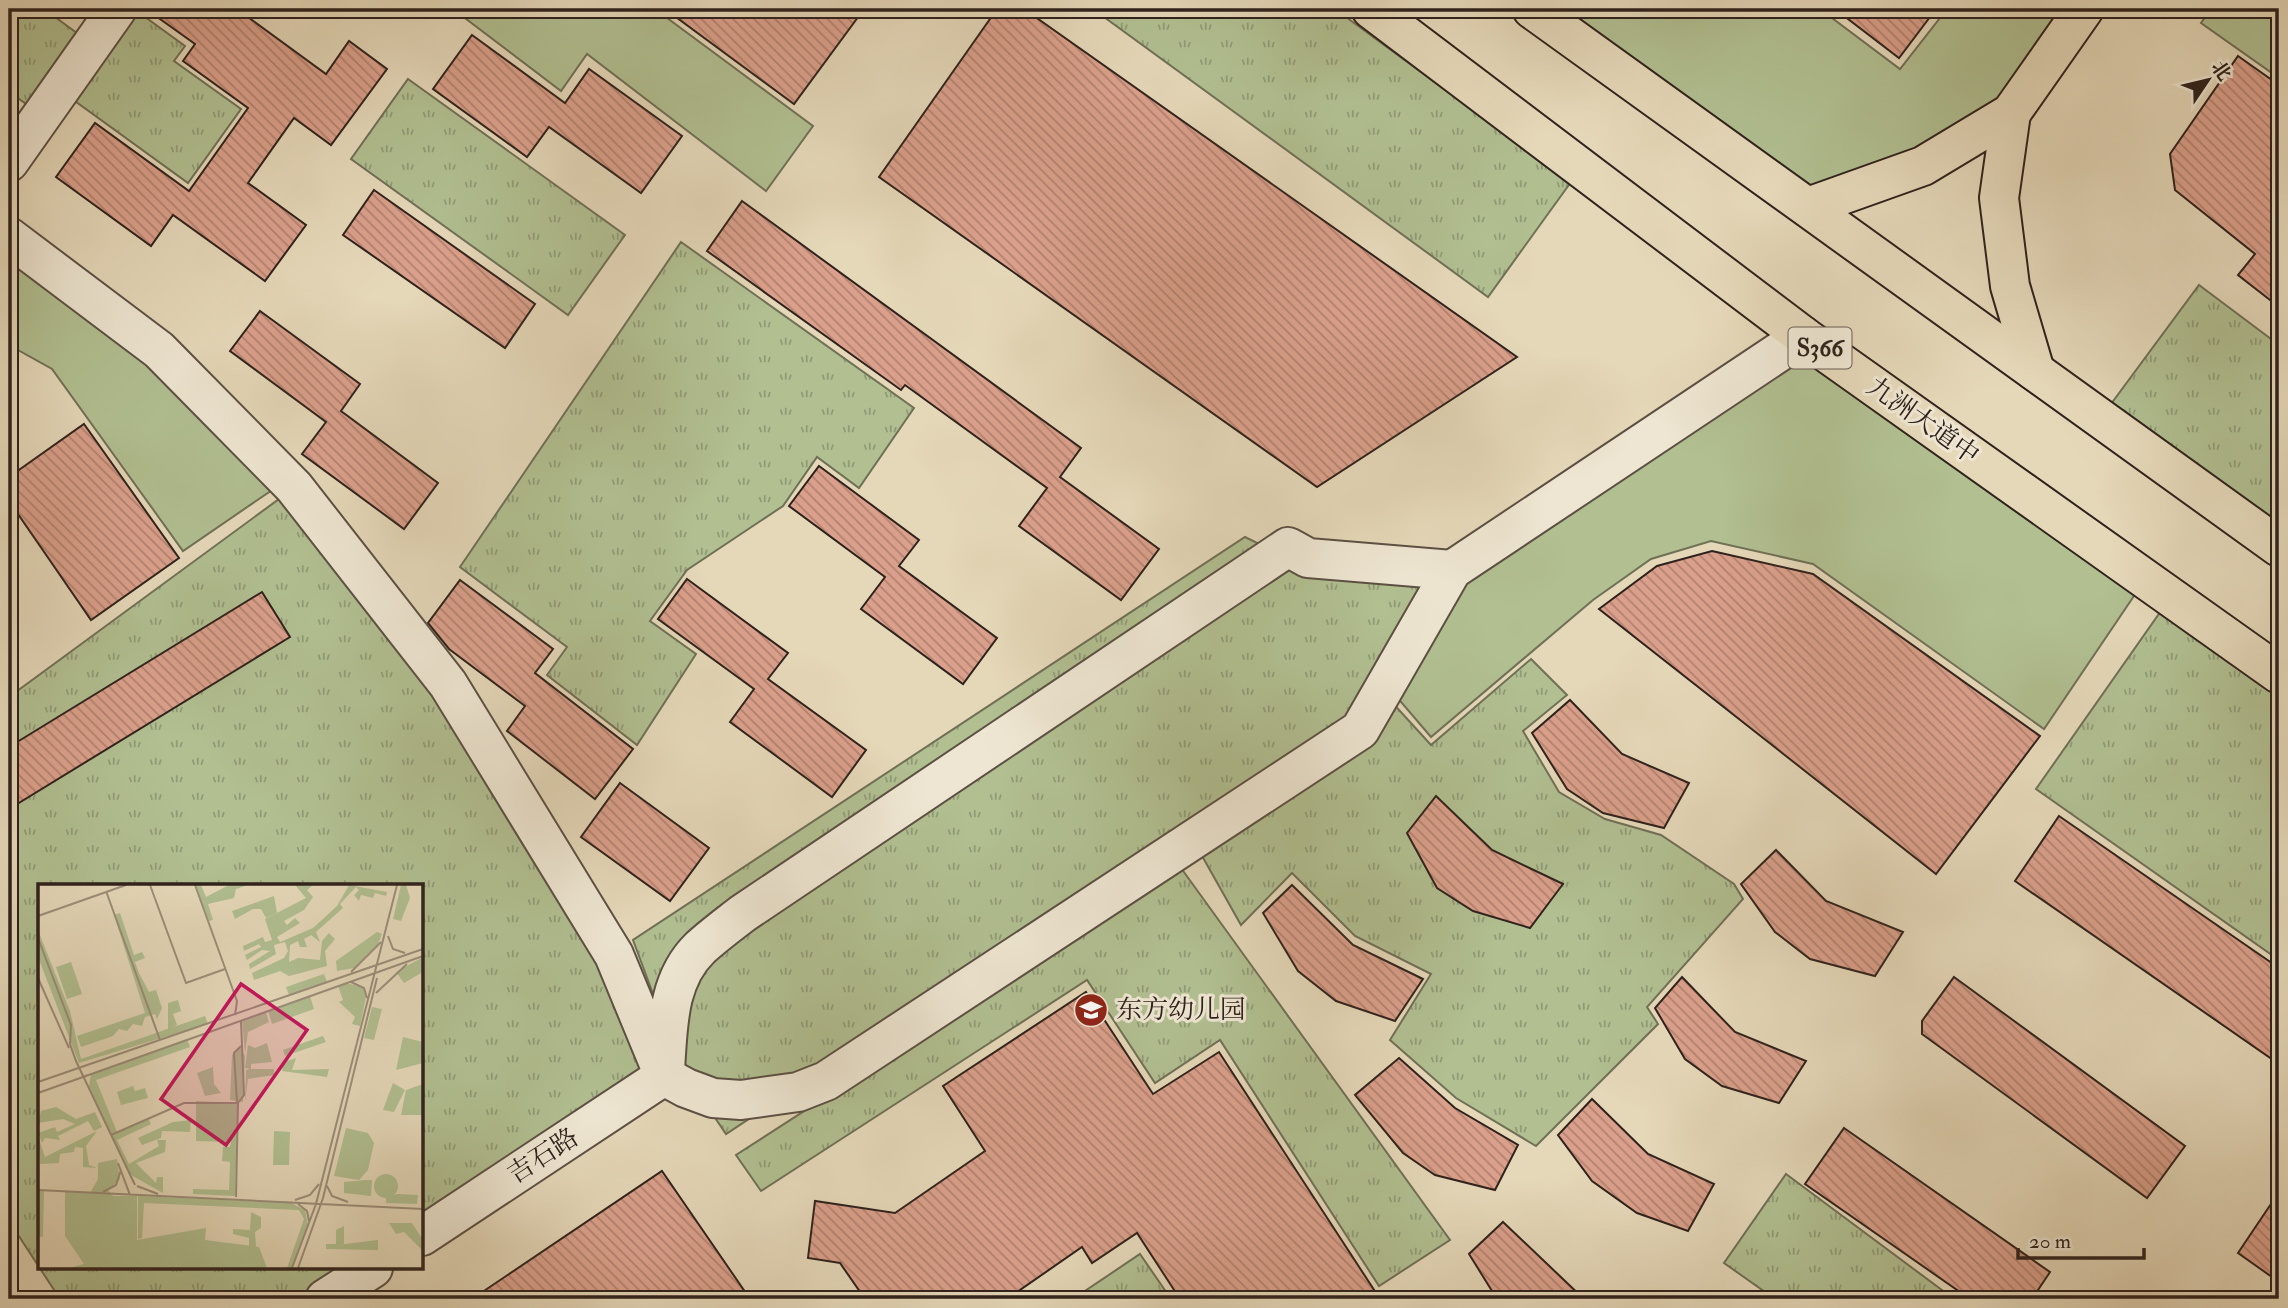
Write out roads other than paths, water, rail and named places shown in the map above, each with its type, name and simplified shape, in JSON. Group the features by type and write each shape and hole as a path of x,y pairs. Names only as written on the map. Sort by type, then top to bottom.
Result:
{"main road":[{"name":"九洲大道中","path":"1371,9 1803,336 2279,674"},
{"path":"1532,9 2279,547"},
{"path":"1808,207 1923,166 2011,113 2084,9"},
{"path":"2011,113 1999,198 2010,286 2035,371"}],"street":[{"path":"9,162 117,9"},
{"path":"9,237 159,350 294,487 440,674 614,955 664,1076 713,1098 741,1100 798,1092 827,1081 1360,730 1452,570 1803,336"},
{"path":"664,1076 670,1008 678,978 699,949 742,914 1288,547 1308,558 1452,570"},
{"name":"吉石路","path":"424,1235 664,1076"},
{"path":"326,1299 370,1270"}],"place":[{"name":"东方幼儿园","path":"1091,1010"}]}
